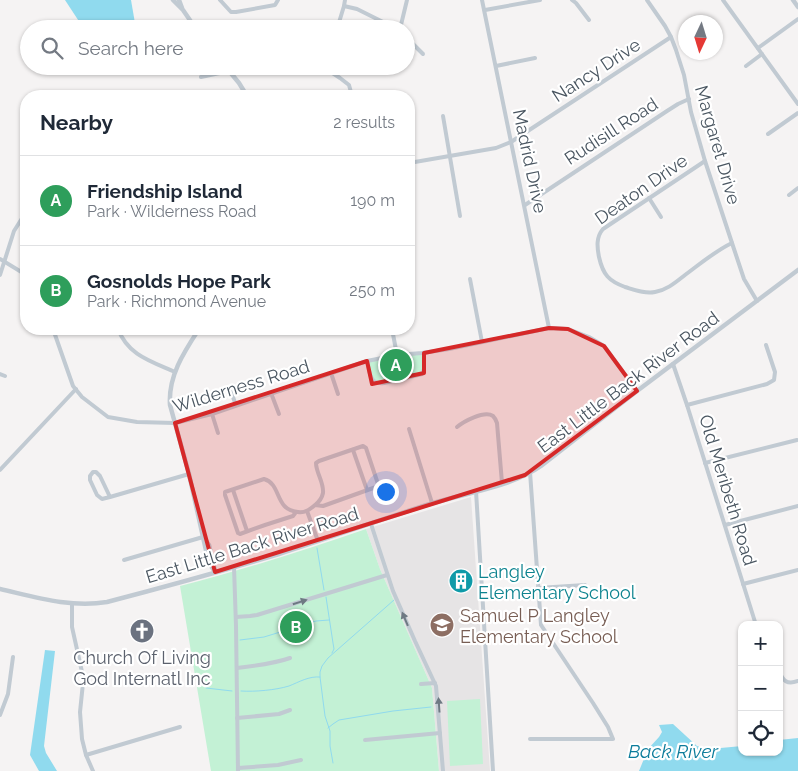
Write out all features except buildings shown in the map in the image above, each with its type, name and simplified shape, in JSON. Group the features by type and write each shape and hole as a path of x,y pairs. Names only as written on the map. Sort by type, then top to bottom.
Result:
{"street":[{"path":"173,0 189,20"},
{"path":"179,0 182,10"},
{"path":"220,0 230,12 236,12 275,5 278,0"},
{"path":"340,20 345,0"},
{"path":"401,20 407,0"},
{"name":"Madrid Drive","path":"482,0 549,328"},
{"path":"485,10 540,0"},
{"path":"572,0 589,20"},
{"name":"Margaret Drive","path":"647,0 671,37 684,75 691,112 705,161 744,279 757,301"},
{"path":"723,0 798,104"},
{"path":"793,0 798,7"},
{"path":"344,6 357,9 380,20"},
{"path":"758,48 798,19"},
{"name":"Nancy Drive","path":"415,163 496,148 512,142 671,37"},
{"path":"415,46 423,54"},
{"path":"746,66 762,54"},
{"path":"496,66 535,58"},
{"path":"201,77 210,75"},
{"path":"232,75 243,90"},
{"path":"336,75 349,85 350,90"},
{"name":"Rudisill Road","path":"525,204 678,104 689,100"},
{"path":"768,134 798,113"},
{"path":"443,116 460,216"},
{"name":"Deaton Drive","path":"705,161 607,226 599,234 597,243 600,262 604,273 612,281 639,291 654,292 669,287 720,249 732,243"},
{"path":"789,195 798,188"},
{"path":"649,198 661,217"},
{"path":"0,275 2,260 20,222"},
{"path":"2,260 20,271"},
{"name":"East Little Back River Road","path":"0,589 72,604 107,602 234,567 432,503 502,483 530,472 541,466 798,270"},
{"path":"470,279 482,342"},
{"name":"Wilderness Road","path":"55,335 73,386 82,398 108,417 137,422 175,423 212,414 367,361 397,355 424,353 549,328 568,329 589,337 604,346 637,391"},
{"path":"120,335 129,348 136,353 175,372"},
{"path":"195,335 171,383 170,405 189,474 209,563 215,572"},
{"path":"393,335 397,355"},
{"path":"687,405 767,384 774,380 775,372 766,345"},
{"path":"367,361 373,380 378,383 384,383 422,374 424,369 424,353"},
{"name":"Old Meribeth Road","path":"673,364 755,621"},
{"path":"331,373 338,394"},
{"path":"0,374 6,376"},
{"path":"0,470 76,389"},
{"path":"232,392 236,405"},
{"path":"271,393 279,414"},
{"path":"212,414 218,433"},
{"path":"457,427 467,420 485,414 494,417 497,423 502,483"},
{"path":"409,429 432,503"},
{"path":"706,464 797,440"},
{"path":"296,512 293,516 240,534 231,514 225,492 264,479 273,485 283,506 291,511 307,511 322,498 323,484 316,463 363,446 366,448 378,484 376,487 323,506 316,505"},
{"path":"353,450 367,490"},
{"path":"530,472 542,625 608,727 613,739 530,739"},
{"path":"110,497 98,473 91,473 90,480 96,495 102,498 110,497 189,474"},
{"path":"232,490 247,531"},
{"path":"476,491 493,771"},
{"path":"725,525 798,506"},
{"path":"307,511 318,541"},
{"path":"371,524 387,574 414,641 435,683 438,696 443,771"},
{"path":"124,560 204,537"},
{"path":"234,567 238,770 301,760"},
{"path":"743,584 798,570"},
{"path":"236,617 257,615 387,574"},
{"path":"538,588 585,585"},
{"path":"72,604 72,626 82,672 80,724 86,755 93,771"},
{"path":"0,715 8,694 13,657"},
{"path":"237,668 277,663 290,658"},
{"path":"783,679 786,682 794,683 798,681"},
{"path":"421,684 435,683"},
{"path":"237,718 279,714 290,710"},
{"path":"86,755 180,727"},
{"path":"365,740 440,733"}],"highlighted area":[{"path":"549,328 568,329 604,346 637,391 525,475 215,572 175,423 367,361 372,384 424,373 424,353"}],"shaded area":[{"name":"Samuel P Langley Elementary School","path":"471,497 490,771 439,771 432,688 380,569 366,529"}],"green space":[{"path":"424,353 422,374 379,383 373,380 367,361 397,355"},
{"path":"366,529 380,569 432,688 439,771 211,771 180,586 274,559"},
{"path":"480,699 483,764 450,766 447,701"}],"water":[{"path":"65,0 131,0 134,20 78,20"},
{"path":"45,650 55,651 44,746 57,771 39,771 30,755"},
{"name":"Back River","path":"673,724 697,746 710,749 738,746 738,756 783,756 783,740 798,738 798,771 639,771 648,749 662,732 659,725"}],"waterway":[{"path":"317,548 324,590"},
{"path":"326,597 334,649 332,653"},
{"path":"333,763 330,731 325,716 320,677 322,666 328,658 394,600"},
{"path":"240,640 264,637 316,621 329,620"},
{"path":"241,691 278,689 308,678 320,677"},
{"path":"206,688 232,691"},
{"path":"328,728 339,720 431,707"}],"place":[{"name":"Friendship Island","path":"396,365"},
{"name":"Langley Elementary School","path":"461,581"},
{"name":"Samuel P Langley Elementary School","path":"442,625"},
{"name":"Gosnolds Hope Park","path":"296,627"},
{"name":"Church Of Living God Internatl Inc","path":"142,631"}]}
